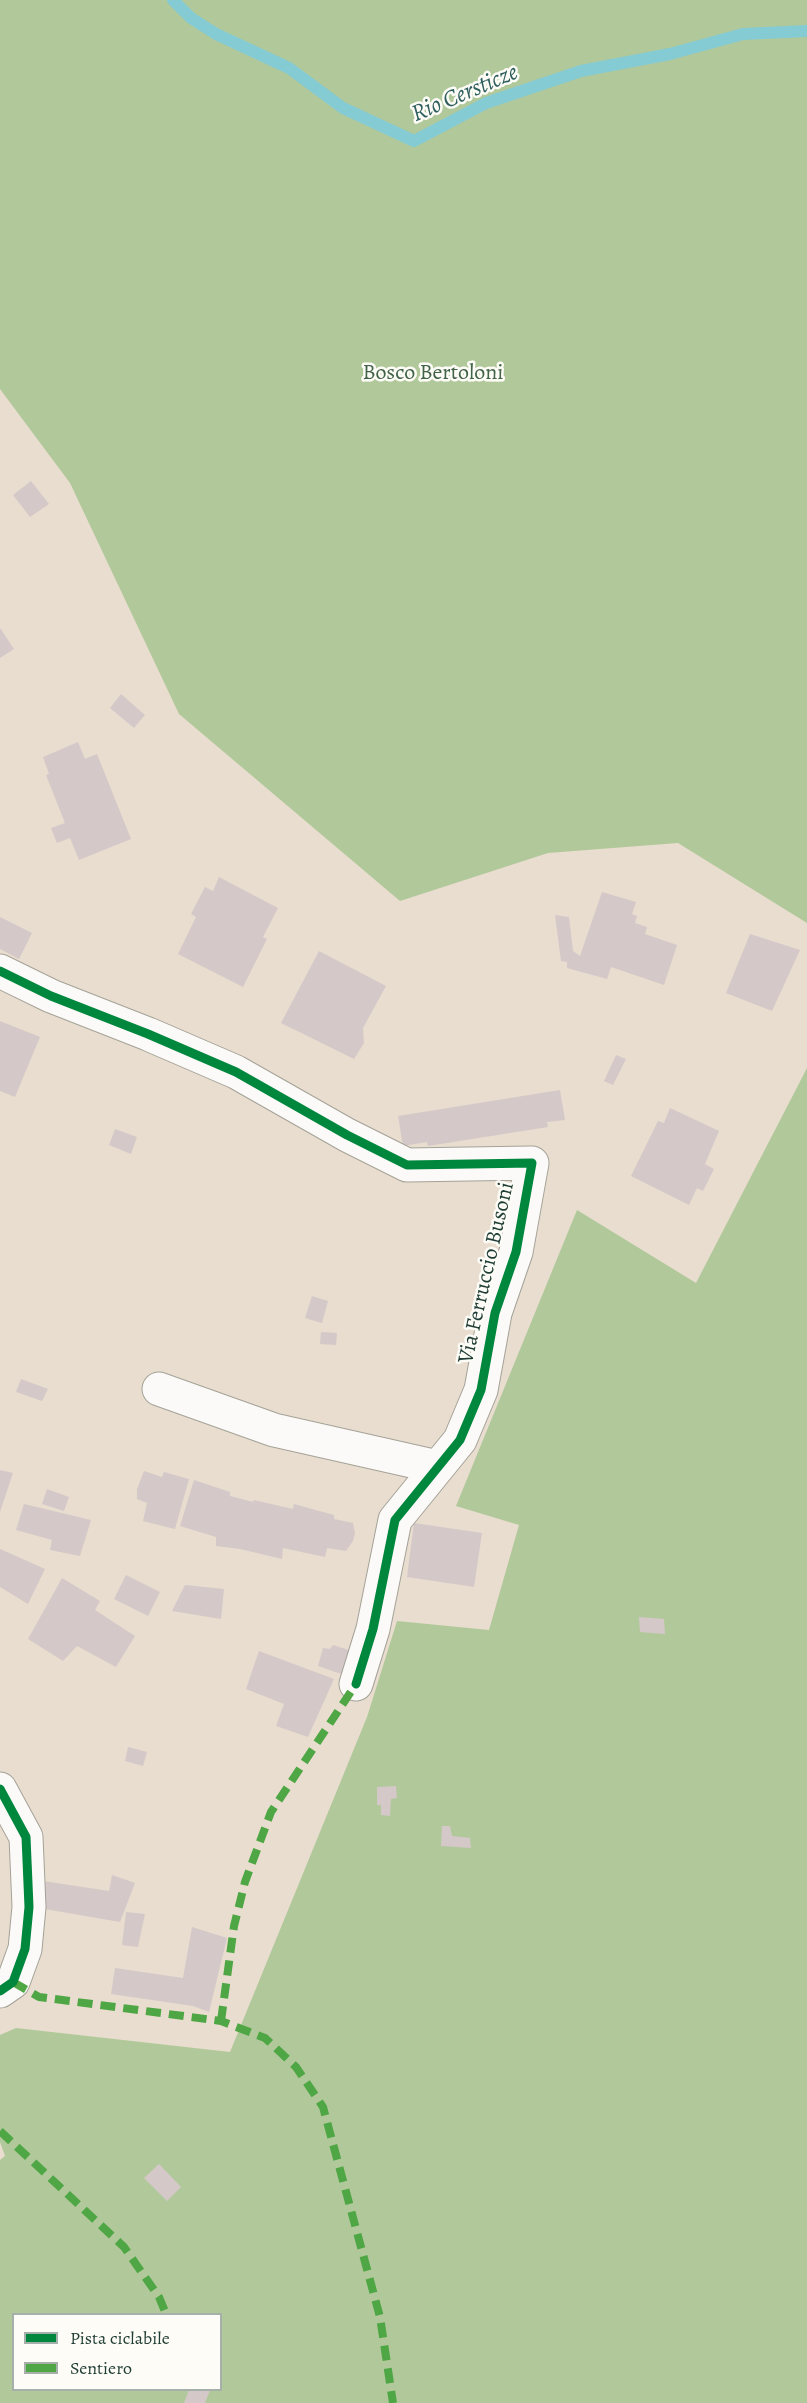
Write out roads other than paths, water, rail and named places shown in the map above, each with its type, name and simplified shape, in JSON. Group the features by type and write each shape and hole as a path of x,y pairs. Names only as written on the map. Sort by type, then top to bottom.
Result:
{"street":[{"name":"Via Ferruccio Busoni","path":"0,971 51,996 236,1072 347,1135 406,1165 532,1163 516,1252 495,1313 481,1390 460,1440 395,1520 373,1629 356,1684"},
{"path":"159,1389 274,1430 438,1467"},
{"path":"0,1790 26,1837 29,1907 25,1949 6,1986"}],"waterway":[{"name":"Rio Cersticze","path":"173,0 191,18 216,34 289,68 343,108 414,141 486,103 581,71 670,54 743,34 807,31"}],"park label":[{"name":"Bosco Bertoloni","path":"433,374"}]}
